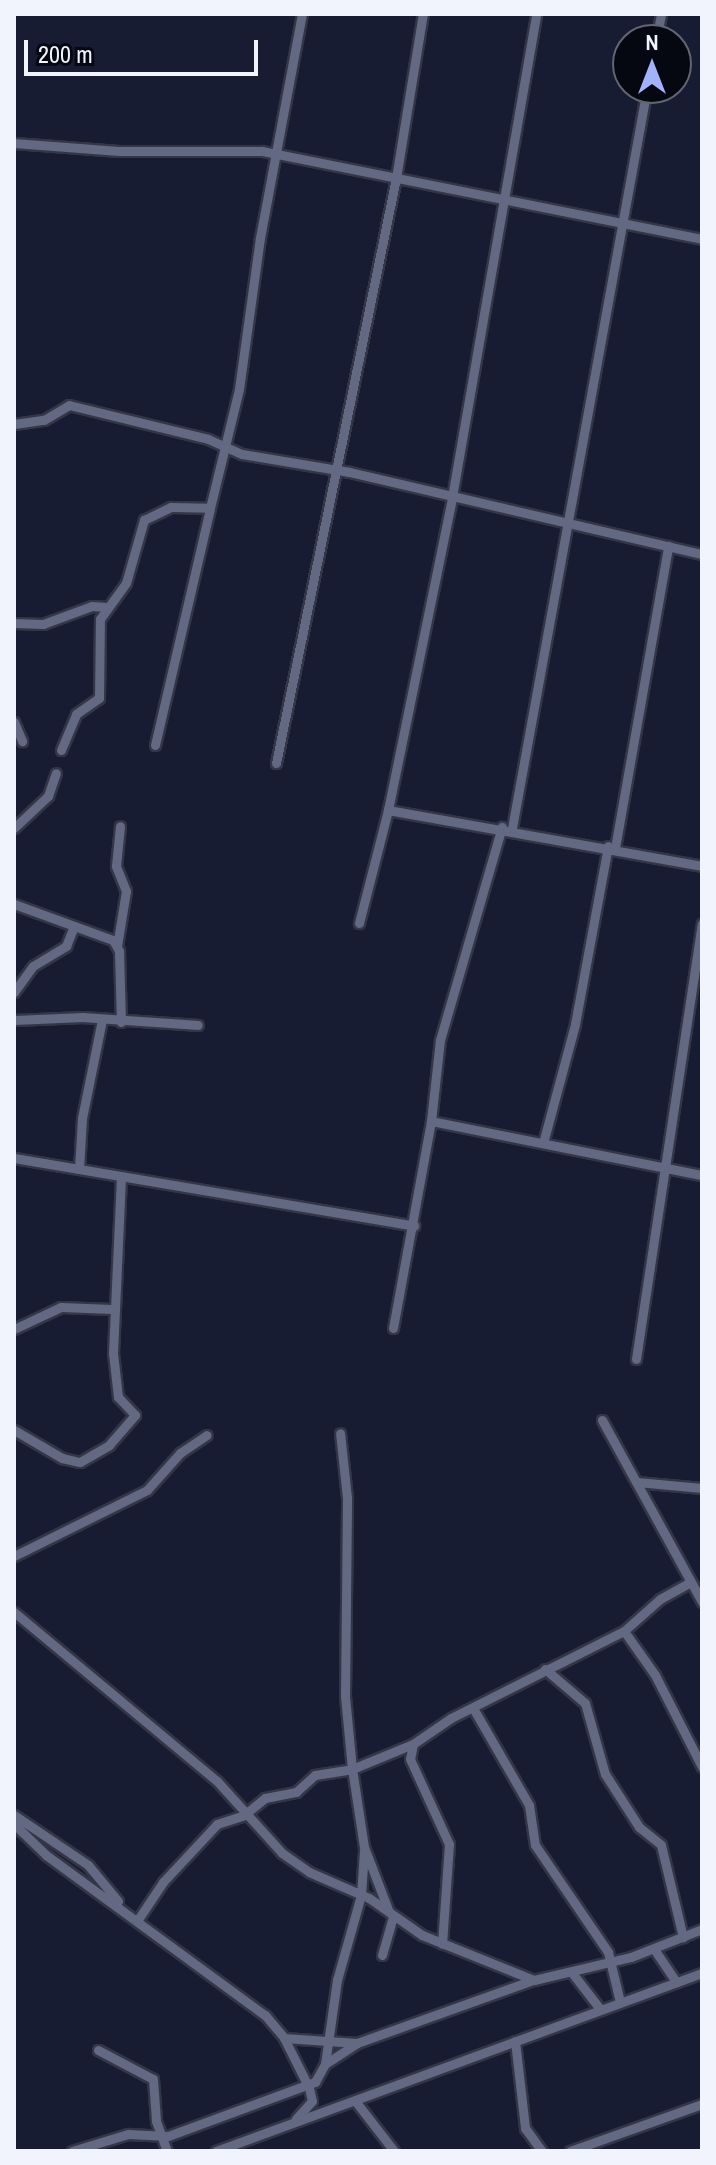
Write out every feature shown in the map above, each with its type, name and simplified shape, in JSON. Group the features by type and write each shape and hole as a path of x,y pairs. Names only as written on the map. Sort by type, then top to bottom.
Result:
{"street":[{"path":"155,745 222,446 239,389 302,14"},
{"path":"276,763 396,178 423,14"},
{"path":"359,923 388,810 452,497 536,14"},
{"path":"393,1328 414,1226 440,1040 507,828 568,523 644,104"},
{"path":"14,143 119,151 219,147 278,155 702,239"},
{"path":"14,424 44,420 69,405 222,446 702,554"},
{"path":"61,750 76,714 99,698 100,619 126,583 147,516 171,507 210,508"},
{"path":"543,1143 575,1024 668,546"},
{"path":"14,623 43,624 92,606 106,607"},
{"path":"14,722 22,741"},
{"path":"14,828 48,796 56,773"},
{"path":"388,810 611,847 642,859 702,866"},
{"path":"14,812 25,818"},
{"path":"120,826 116,866 126,891 117,946 121,1022"},
{"path":"14,904 73,929 109,937 117,946"},
{"path":"636,1359 702,924"},
{"path":"14,992 33,966 66,946 73,929"},
{"path":"14,1020 198,1025"},
{"path":"79,1169 82,1118 102,1020"},
{"path":"431,1121 702,1175"},
{"path":"14,1158 414,1226"},
{"path":"14,1430 62,1458 80,1462 109,1445 135,1415 117,1391 112,1309 121,1246 121,1178"},
{"path":"14,1329 61,1307 112,1309"},
{"path":"602,1420 702,1602"},
{"path":"72,2151 128,2134 161,2136 309,2088 325,2064 337,1980 361,1895 364,1847 345,1696 347,1498 340,1433"},
{"path":"14,1556 84,1526 147,1490 180,1453 207,1435"},
{"path":"637,1482 702,1488"},
{"path":"138,1920 204,1835 244,1815 265,1798 296,1792 315,1775 352,1769 413,1744 545,1669 624,1631 660,1599 691,1582"},
{"path":"14,1612 217,1781 244,1815 300,1866 361,1895 442,1944 534,1980"},
{"path":"624,1631 655,1675 702,1767"},
{"path":"545,1669 585,1703 605,1774 639,1827 661,1845 683,1937"},
{"path":"473,1708 525,1796 535,1845 604,1943 620,2002"},
{"path":"413,1744 410,1759 449,1844 442,1944"},
{"path":"14,1815 88,1865 138,1920"},
{"path":"14,1824 55,1860 231,1988 284,2038 309,2088 312,2101 293,2122"},
{"path":"54,1840 55,1860"},
{"path":"364,1847 391,1915 382,1955"},
{"path":"325,2064 357,2043 534,1980 573,1974 611,1963 702,1929"},
{"path":"654,1949 676,1982"},
{"path":"216,2151 702,1973"},
{"path":"573,1974 600,2009"},
{"path":"284,2038 330,2038 357,2043"},
{"path":"515,2041 525,2128 542,2151"},
{"path":"98,2050 153,2079 161,2136 167,2151"},
{"path":"356,2102 394,2151"},
{"path":"570,2151 702,2104"}]}
